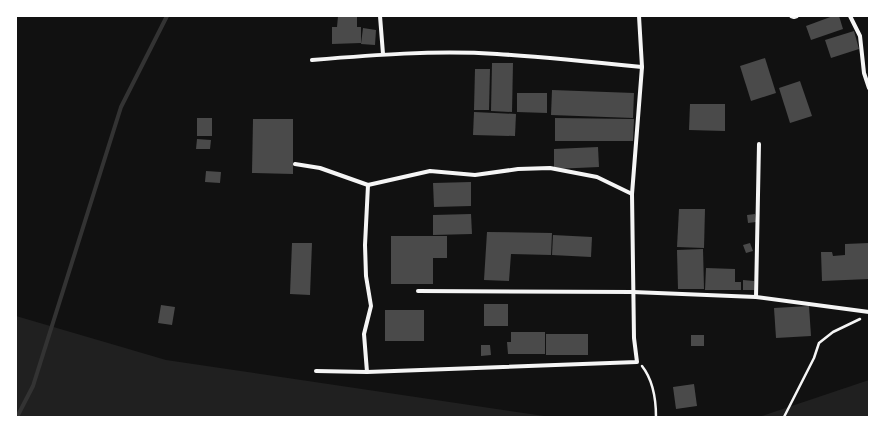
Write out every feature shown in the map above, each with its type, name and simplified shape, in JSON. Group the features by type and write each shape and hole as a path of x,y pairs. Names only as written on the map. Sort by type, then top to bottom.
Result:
{"street":[{"path":"380,16 383,54"},
{"path":"316,371 367,372 637,362 634,338 632,194 642,67 639,16"},
{"path":"791,16 797,16"},
{"path":"850,16 860,36 864,73 869,88"},
{"path":"312,60 383,54 496,54 642,67"},
{"path":"756,297 759,144"},
{"path":"295,164 320,168 368,185 430,171 475,175 518,169 550,168 596,177 632,194"},
{"path":"367,372 364,334 371,306 366,276 365,245 368,185"},
{"path":"418,291 633,292 756,297 869,312"}],"path":[{"path":"784,417 814,358 819,343 833,332 863,318"},
{"path":"637,362 646,370 653,386 656,417"}],"shaded area":[{"path":"16,316 166,360 551,417 16,417"},
{"path":"869,380 869,417 759,417"}],"building":[{"path":"338,16 357,16 357,27 361,27 361,43 332,44 332,27 337,27"},
{"path":"833,16 839,16 843,29 811,40 806,26"},
{"path":"363,28 376,30 375,45 361,44"},
{"path":"854,31 859,49 831,58 825,40"},
{"path":"765,58 776,93 751,101 740,66"},
{"path":"492,63 513,63 512,112 491,111"},
{"path":"475,69 490,69 489,110 474,110"},
{"path":"800,81 812,116 790,123 779,88"},
{"path":"552,90 634,93 633,118 551,115"},
{"path":"517,93 547,93 547,113 517,112"},
{"path":"690,104 725,104 725,131 689,130"},
{"path":"474,112 516,114 515,136 473,135"},
{"path":"197,118 212,118 212,136 197,136"},
{"path":"555,118 634,119 633,141 555,141"},
{"path":"253,119 293,119 293,174 252,173"},
{"path":"197,139 211,140 210,149 196,149"},
{"path":"598,147 599,167 554,169 554,149"},
{"path":"206,171 221,172 220,183 205,182"},
{"path":"471,182 471,206 434,207 433,183"},
{"path":"679,209 705,209 704,248 677,247"},
{"path":"471,214 472,234 433,235 433,215"},
{"path":"755,214 756,222 748,223 747,215"},
{"path":"487,232 552,233 551,255 511,254 509,281 484,280"},
{"path":"553,235 592,237 591,257 552,255"},
{"path":"391,236 447,236 447,258 433,258 433,284 391,284"},
{"path":"292,243 312,243 310,295 290,294"},
{"path":"750,243 753,251 746,253 743,245"},
{"path":"869,243 869,279 822,281 821,252 832,252 833,256 845,255 845,244"},
{"path":"703,249 704,289 678,289 677,250"},
{"path":"706,268 735,269 735,282 741,282 741,290 705,290"},
{"path":"743,280 754,281 754,290 743,290"},
{"path":"484,304 508,304 508,326 484,326"},
{"path":"161,305 175,307 172,325 158,323"},
{"path":"809,306 811,336 776,338 774,308"},
{"path":"385,310 424,310 424,341 385,341"},
{"path":"511,332 545,332 545,354 508,354 507,342 511,342"},
{"path":"546,334 588,334 588,355 546,355"},
{"path":"691,335 704,335 704,346 691,346"},
{"path":"481,345 490,345 491,355 481,356"},
{"path":"694,384 697,406 676,409 673,387"}],"waterway":[{"path":"17,417 33,386 121,107 167,16"}]}
